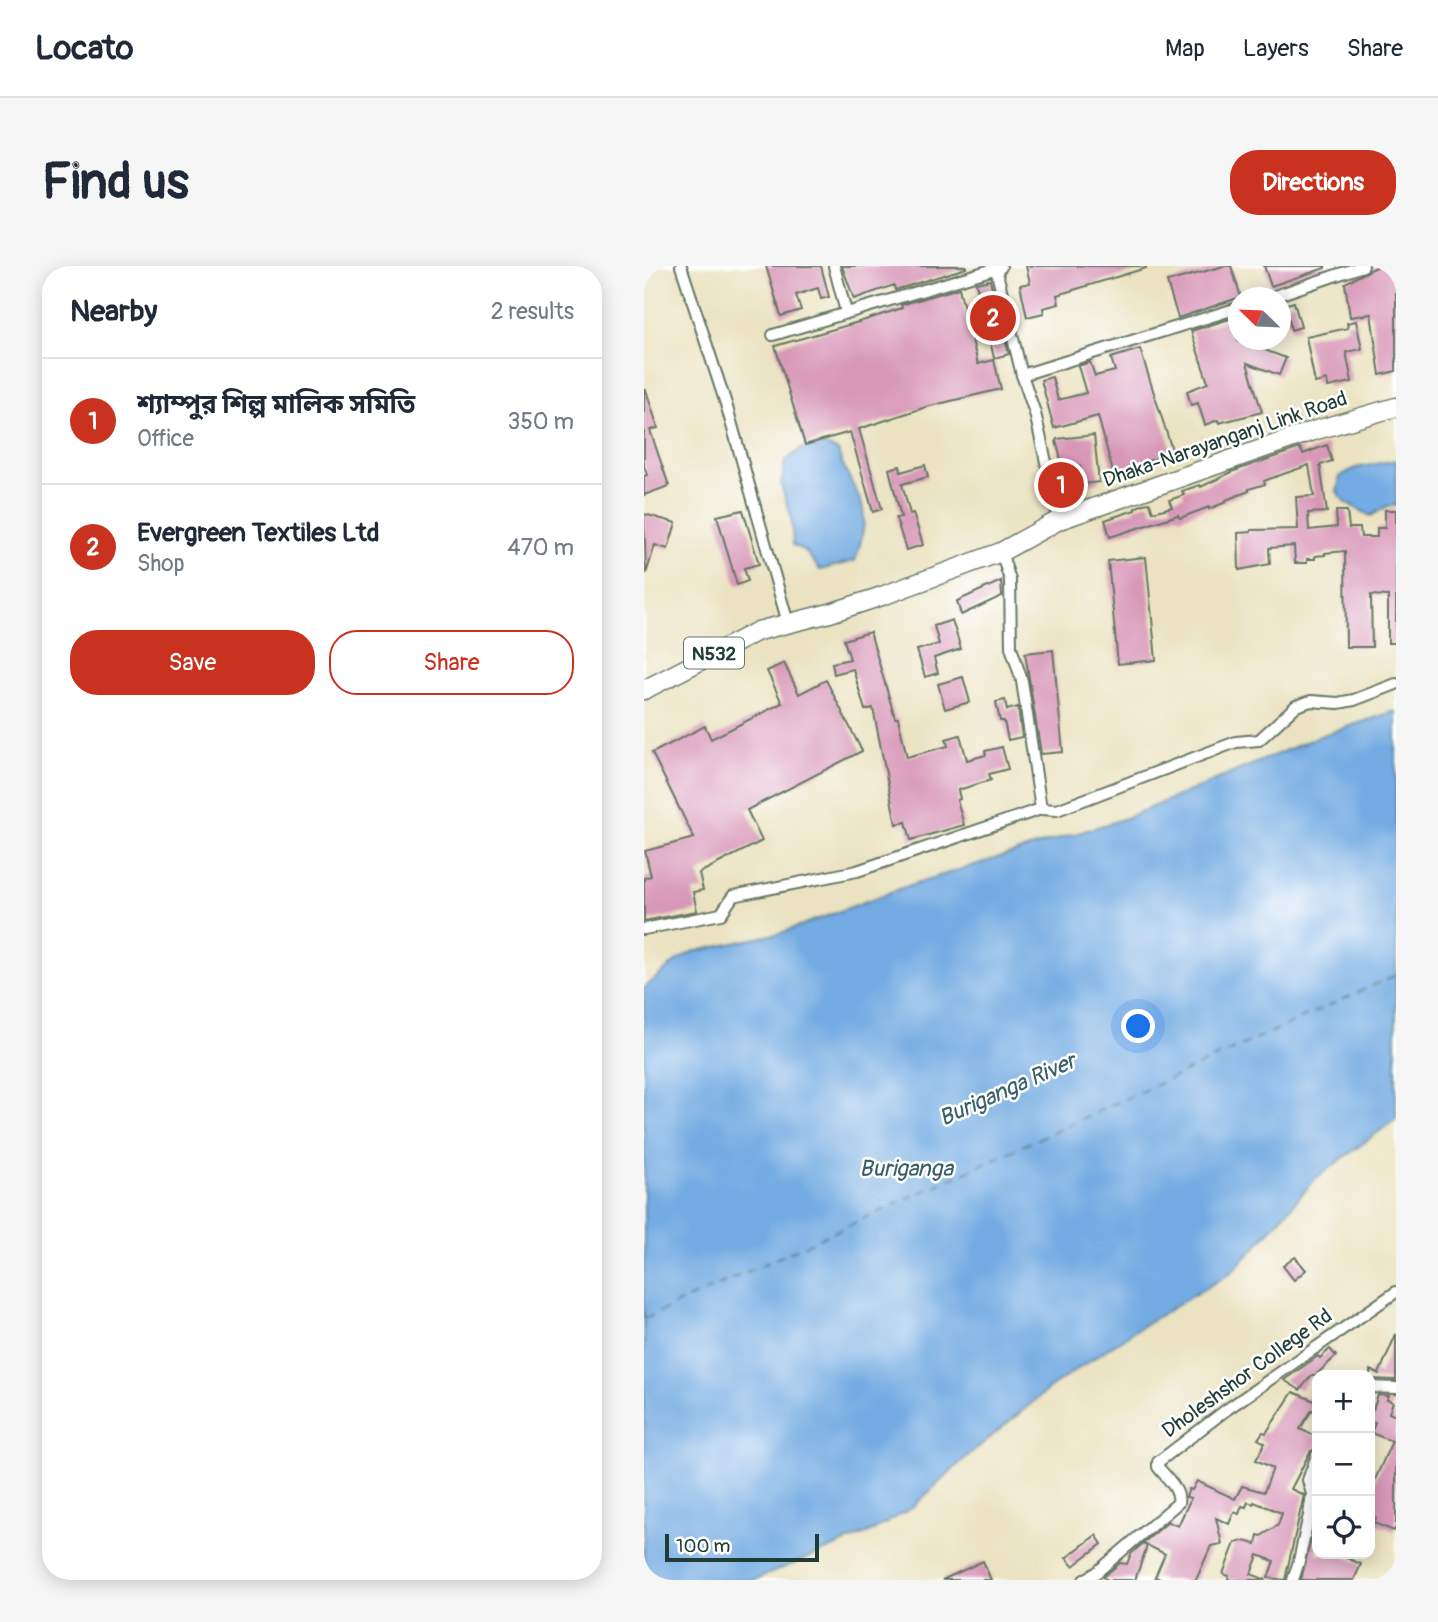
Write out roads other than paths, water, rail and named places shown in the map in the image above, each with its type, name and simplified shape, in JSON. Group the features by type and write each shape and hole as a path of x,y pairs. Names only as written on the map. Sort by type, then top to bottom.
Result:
{"highway":[{"name":"Dhaka-Narayanganj Link Road","path":"644,690 743,638 843,609 1001,552 1059,520 1312,431 1396,407"}],"street":[{"path":"681,266 726,404 788,623"},
{"path":"834,266 846,312"},
{"path":"1291,291 1363,266"},
{"path":"773,335 1000,267 1022,375 1035,412 1059,520"},
{"path":"1022,375 1228,311"},
{"path":"1001,552 1010,580 1011,647 1022,681 1041,809"},
{"path":"644,929 721,914 733,896 856,871 1041,809 1057,810 1236,742 1259,740 1296,706 1311,701 1338,703 1354,700 1396,684"},
{"name":"Dholeshshor College Rd","path":"1084,1580 1096,1573 1178,1503 1177,1491 1158,1466 1158,1462 1226,1410 1396,1292"},
{"path":"1375,1387 1396,1388"},
{"path":"1293,1580 1309,1515 1312,1494 1308,1480 1312,1469"}],"water":[{"path":"824,445 838,451 861,502 864,524 855,561 820,570 805,551 793,545 791,516 781,485 785,461 801,449"},
{"path":"1396,460 1396,506 1387,506 1371,516 1345,502 1337,492 1340,476 1356,468"},
{"name":"Buriganga","path":"1396,711 1396,1119 1316,1178 1229,1274 1134,1331 1051,1387 964,1459 913,1507 873,1531 754,1580 644,1580 644,988 692,952 781,933 907,886 1123,819 1320,736"}],"place":[{"name":"Evergreen Textiles Ltd","path":"993,318"},
{"name":"শ্যাম্পুর শিল্প মালিক সমিতি","path":"1061,485"}],"water label":[{"name":"Buriganga River","path":"1007,1089"}]}
